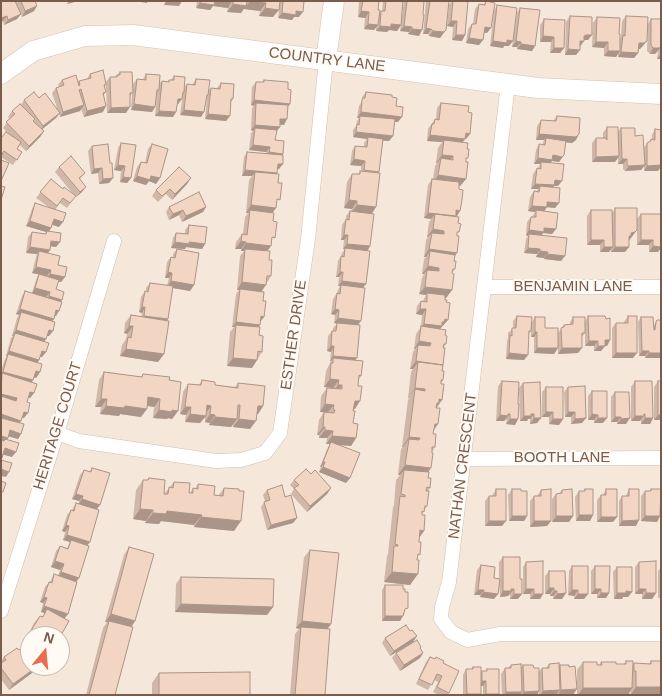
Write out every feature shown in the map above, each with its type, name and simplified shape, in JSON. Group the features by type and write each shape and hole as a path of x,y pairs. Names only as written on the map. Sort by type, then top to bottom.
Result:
{"street":[{"name":"ESTHER DRIVE","path":"57,433 79,440 216,461 241,460 265,453 280,434 308,239 326,60 334,1"},
{"name":"COUNTRY LANE","path":"1,74 34,51 85,36 133,35 538,88 661,94"},
{"name":"NATHAN CRESCENT","path":"508,84 449,582 442,606 441,619 451,632 467,640 500,634 661,634"},
{"name":"HERITAGE COURT","path":"1,611 57,433 114,241"},
{"name":"BENJAMIN LANE","path":"484,288 661,287"},
{"name":"BOOTH LANE","path":"464,459 661,458"}],"shaded area":[{"path":"1,1 661,1 661,695 1,695"}],"building":[{"path":"1,1 15,1 21,14 8,20 7,16 1,18"},
{"path":"21,1 35,1 37,6 25,11"},
{"path":"200,1 215,1 214,5 200,3"},
{"path":"233,1 247,1 246,6 233,4"},
{"path":"250,1 280,1 279,10 265,8 266,3"},
{"path":"283,1 304,1 303,12 296,11 296,15 282,13"},
{"path":"363,1 379,1 378,25 368,24 369,12 361,11"},
{"path":"386,1 403,1 401,25 391,24 391,27 380,26 381,11 385,11"},
{"path":"407,1 424,1 422,30 404,26"},
{"path":"430,1 449,1 446,30 444,32 426,28"},
{"path":"453,1 468,1 465,35 456,35 457,21 451,21"},
{"path":"486,1 495,3 491,28 485,27 483,40 469,38 472,24 476,24 479,4 485,5"},
{"path":"497,5 517,8 513,41 507,40 507,43 493,41"},
{"path":"520,8 540,10 535,46 521,44 521,42 516,41"},
{"path":"570,16 592,17 592,35 584,36 584,41 580,41 580,50 568,49"},
{"path":"626,16 648,17 647,41 639,43 638,53 621,52 623,35 625,36"},
{"path":"597,17 620,18 620,51 608,51 608,42 596,42"},
{"path":"544,19 565,20 564,48 554,48 554,37 543,36"},
{"path":"651,19 661,19 661,47 659,48 653,48 651,45"},
{"path":"103,70 106,92 103,93 106,106 87,111 81,89 79,90 84,105 63,112 56,88 64,85 62,80 76,75 79,86 79,81 91,78 90,74"},
{"path":"120,72 132,72 133,93 130,93 130,107 111,108 110,77 117,77 117,75 120,75"},
{"path":"146,74 160,75 155,107 134,104 137,79 146,80"},
{"path":"174,76 185,77 182,99 178,99 176,112 159,111 162,81 169,82 169,80 174,80"},
{"path":"196,79 210,80 204,112 184,110 187,84 195,85"},
{"path":"264,80 288,82 288,89 291,90 290,104 254,100 256,82 264,82"},
{"path":"221,83 234,84 230,116 208,114 211,88 220,89"},
{"path":"34,92 39,98 45,93 60,113 43,126 24,100"},
{"path":"366,92 392,95 392,97 397,98 396,106 403,107 402,117 361,112 362,100 365,98"},
{"path":"256,103 288,105 287,119 280,119 280,127 255,125"},
{"path":"441,103 469,106 468,112 472,113 470,134 466,133 465,139 430,135 435,119 439,120"},
{"path":"20,104 35,119 33,121 44,131 29,146 6,122 15,114 12,111"},
{"path":"360,116 395,119 393,136 356,132"},
{"path":"557,116 580,118 579,134 576,137 539,134 541,120 556,121"},
{"path":"607,127 618,127 619,156 596,157 596,138 606,138 607,140"},
{"path":"255,128 277,130 275,140 284,141 283,154 269,152 270,147 253,145"},
{"path":"621,128 635,128 635,136 643,135 645,165 629,166 627,159 622,159"},
{"path":"655,129 661,130 661,165 647,166 647,143 651,139 655,140"},
{"path":"6,132 21,142 17,149 22,152 17,160 4,151 1,156 1,138"},
{"path":"368,137 383,139 379,172 364,170 365,161 354,159 355,146 367,147"},
{"path":"546,138 566,141 562,157 553,155 552,160 538,158 539,144 545,145"},
{"path":"444,140 468,143 466,179 438,175 441,158 453,160 453,156 442,155"},
{"path":"121,143 136,145 131,178 123,177 125,166 118,165"},
{"path":"108,144 113,178 103,179 102,168 94,169 92,146"},
{"path":"152,144 168,149 160,178 151,176 150,180 137,176 141,162 147,163"},
{"path":"247,152 283,155 283,164 278,164 277,173 245,170"},
{"path":"71,156 85,173 79,178 86,187 80,192 59,167"},
{"path":"1,160 9,163 1,181"},
{"path":"541,162 564,164 562,181 555,180 554,185 535,184 537,168 541,169"},
{"path":"179,167 191,178 175,194 170,189 162,196 156,190"},
{"path":"360,171 380,173 376,207 357,205 357,201 349,200 352,174 360,174"},
{"path":"255,172 279,174 278,183 282,183 280,200 277,199 276,208 251,205"},
{"path":"51,179 63,189 64,187 76,196 70,203 63,198 57,206 40,192"},
{"path":"432,179 459,182 459,189 463,190 460,211 456,210 456,216 428,213"},
{"path":"1,186 5,187 1,200"},
{"path":"540,186 560,188 559,203 547,202 547,207 532,206 534,191 539,192"},
{"path":"199,192 206,207 186,216 183,210 173,214 169,207"},
{"path":"35,203 66,213 63,222 54,219 51,228 30,221"},
{"path":"615,208 637,208 637,230 629,236 629,247 615,247"},
{"path":"250,210 274,213 273,221 277,222 275,238 272,237 271,246 241,241 242,234 247,235"},
{"path":"536,210 558,213 556,229 544,228 544,232 529,230 531,217 536,217"},
{"path":"591,210 612,210 613,247 604,247 604,240 591,240"},
{"path":"350,211 374,214 370,246 347,244 348,235 344,235 346,219 349,220"},
{"path":"435,214 459,217 458,223 461,224 459,232 457,232 457,236 459,236 457,253 429,249 432,233 444,234 444,231 433,229"},
{"path":"641,214 661,214 661,247 653,246 653,240 641,240"},
{"path":"189,225 207,227 205,244 175,242 176,233 188,234"},
{"path":"47,231 61,233 60,242 51,241 50,250 30,247 32,232 46,234"},
{"path":"529,234 567,238 565,256 547,254 548,252 540,251 540,249 528,248"},
{"path":"345,248 370,251 366,284 342,281 343,272 340,272 341,256 344,257"},
{"path":"177,249 199,253 194,285 171,281 172,273 168,272 171,257 175,258"},
{"path":"245,249 270,251 269,260 272,260 271,276 267,276 266,285 242,282"},
{"path":"39,251 60,256 58,265 67,267 65,277 50,274 51,270 36,267"},
{"path":"430,251 455,255 454,261 456,261 455,269 453,269 452,273 454,274 452,290 425,287 427,270 439,271 439,268 428,266"},
{"path":"39,274 59,280 56,289 64,292 62,300 49,296 50,292 35,288"},
{"path":"150,283 173,286 168,319 144,316 145,307 142,307 145,291 148,292"},
{"path":"341,285 365,288 361,321 338,318 339,310 335,309 337,293 340,294"},
{"path":"240,289 264,292 263,301 266,301 264,317 261,316 260,325 236,322"},
{"path":"25,291 62,302 59,311 56,310 54,319 20,309"},
{"path":"427,293 445,295 446,302 450,303 448,320 445,319 442,322 442,326 424,324 426,309 420,309 421,301 427,302"},
{"path":"21,312 55,322 53,331 49,330 46,339 16,330"},
{"path":"131,315 169,321 164,354 126,349 128,337 131,338 133,326 129,326"},
{"path":"517,316 532,317 531,331 529,331 528,355 509,353 510,335 512,336 512,328 516,328"},
{"path":"588,316 605,316 606,319 610,318 610,340 605,340 605,346 598,346 598,341 589,341"},
{"path":"628,316 637,316 637,353 616,353 616,323 628,323"},
{"path":"535,317 545,317 545,328 558,328 558,348 537,348"},
{"path":"573,317 585,317 585,333 582,333 582,348 562,348 561,328 564,325 573,324"},
{"path":"641,317 653,317 654,330 657,320 661,320 661,353 642,351"},
{"path":"337,323 360,325 357,358 333,356 334,346 331,346 332,331 336,331"},
{"path":"236,325 260,327 259,335 263,336 262,352 258,351 257,360 233,358"},
{"path":"421,326 446,330 445,335 447,336 446,344 444,344 443,348 445,348 443,365 416,361 418,345 430,346 431,343 419,341"},
{"path":"15,333 49,343 46,352 42,351 39,360 9,351"},
{"path":"8,354 42,364 40,372 36,371 33,380 3,372"},
{"path":"333,358 363,361 358,386 362,386 360,401 355,401 353,411 355,411 353,423 358,424 356,438 332,436 333,431 325,430 325,427 323,427 324,412 334,413 335,410 333,410 334,405 325,404 327,388 342,389 342,385 338,385 339,380 330,379"},
{"path":"418,362 443,365 442,371 444,371 443,380 441,380 441,384 444,384 442,400 439,399 436,408 440,408 438,424 435,424 433,434 436,434 435,447 432,447 431,468 405,465 409,439 419,440 420,438 409,437 415,389 425,391 425,389 415,388"},
{"path":"104,372 142,377 143,374 170,377 169,380 181,382 178,411 159,410 160,399 148,397 147,409 106,406 107,399 101,399"},
{"path":"2,373 37,384 34,393 30,392 27,402 30,403 28,413 24,412 21,421 1,414 1,396 16,401 17,398 1,394"},
{"path":"202,380 215,382 215,385 238,388 238,383 265,386 263,406 258,406 256,421 239,419 240,405 238,405 237,419 215,417 215,415 210,414 211,406 207,405 206,416 190,414 191,407 185,407 188,384 201,385"},
{"path":"502,381 519,382 518,419 510,419 510,414 508,416 500,415"},
{"path":"635,381 652,381 653,418 645,418 645,414 644,416 635,416"},
{"path":"658,381 661,381 661,415 658,415"},
{"path":"540,382 541,418 534,418 534,414 524,416 523,383"},
{"path":"585,386 586,418 575,419 575,412 568,412 568,387"},
{"path":"546,387 563,387 563,419 553,419 553,412 546,412"},
{"path":"592,391 607,391 607,418 598,418 598,415 592,414"},
{"path":"615,392 629,392 630,418 621,419 621,417 615,417"},
{"path":"1,418 24,424 21,434 10,430 8,438 1,436"},
{"path":"5,439 19,443 16,452 5,448 2,458 1,440 4,441"},
{"path":"331,442 360,453 350,478 323,467 325,462 323,462"},
{"path":"1,460 12,463 9,472 1,469"},
{"path":"92,468 110,473 100,505 82,499 83,496 76,494 84,470 91,472"},
{"path":"306,469 311,474 315,470 331,488 310,506 294,488 299,485 294,480"},
{"path":"404,470 429,472 428,478 431,478 430,488 427,487 426,491 429,491 427,506 425,506 424,512 422,511 422,515 425,515 424,531 420,530 420,555 418,554 417,560 419,560 418,574 392,572 394,546 398,546 395,544 400,496 405,497 405,495 401,494"},
{"path":"149,478 165,480 164,494 168,494 169,487 173,488 174,482 190,483 189,493 193,493 193,488 198,489 198,484 215,486 214,495 223,496 224,488 244,491 241,521 167,511 166,514 153,513 153,510 140,509 143,480 148,480"},
{"path":"1,481 6,483 3,492 1,491"},
{"path":"282,485 285,497 291,495 297,518 271,525 264,502 270,500 267,490"},
{"path":"496,489 506,489 506,521 489,521 489,496 496,496"},
{"path":"512,489 527,491 527,516 512,516"},
{"path":"551,489 551,521 534,521 534,496 541,496 541,490"},
{"path":"572,489 573,516 556,516 556,494 562,493 562,490"},
{"path":"585,489 593,489 593,515 579,515 579,491 585,491"},
{"path":"606,489 617,489 617,517 601,517 601,495 606,495"},
{"path":"629,489 639,489 639,520 622,521 622,496 629,496"},
{"path":"651,489 661,489 660,516 645,516 645,491 651,491"},
{"path":"76,503 99,510 90,542 67,535 69,526 66,525 71,510 74,511"},
{"path":"71,540 89,546 79,578 61,572 64,564 55,561 60,546 68,549"},
{"path":"129,547 154,554 135,621 111,614"},
{"path":"310,550 339,553 331,624 302,621"},
{"path":"503,557 520,557 522,594 514,594 514,589 503,591"},
{"path":"543,561 543,594 534,594 534,589 526,589 526,562"},
{"path":"656,561 656,593 646,593 646,589 639,589 639,562"},
{"path":"481,565 495,567 494,578 500,579 498,594 478,590"},
{"path":"572,566 588,566 588,594 578,594 578,590 572,590"},
{"path":"595,566 610,566 609,593 601,593 601,589 595,589"},
{"path":"617,567 632,567 632,592 617,593"},
{"path":"549,571 565,571 566,593 557,594 554,588 549,588"},
{"path":"54,574 77,582 68,614 44,606 47,598 44,597 49,582 52,583"},
{"path":"181,577 274,579 273,607 181,604"},
{"path":"385,585 403,585 405,592 408,592 408,608 405,609 403,616 385,616"},
{"path":"47,609 69,621 66,626 34,626 40,616 43,617"},
{"path":"109,621 133,627 115,695 89,695"},
{"path":"406,625 417,636 394,651 385,638"},
{"path":"301,627 330,629 325,695 295,695"},
{"path":"417,640 423,653 404,665 396,653"},
{"path":"17,648 19,650 20,676 24,676 13,684 1,668 1,663 6,660 4,657"},
{"path":"430,657 435,659 436,657 459,671 449,693 437,687 442,676 437,674 432,685 419,679"},
{"path":"626,661 633,661 632,688 583,688 583,662 597,662 597,665 602,665 601,662 626,664"},
{"path":"651,661 661,661 661,687 636,687 634,663 651,664"},
{"path":"559,663 560,690 543,691 542,668 549,668 549,664"},
{"path":"521,664 522,692 506,692 505,668"},
{"path":"523,665 533,665 534,668 539,668 539,691 524,692"},
{"path":"560,665 575,666 577,689 561,690"},
{"path":"473,667 481,667 481,694 467,694 466,669 473,669"},
{"path":"487,669 499,669 499,694 486,694 486,681 482,681 482,671 487,671"},
{"path":"250,672 250,695 159,695 159,673"}]}
